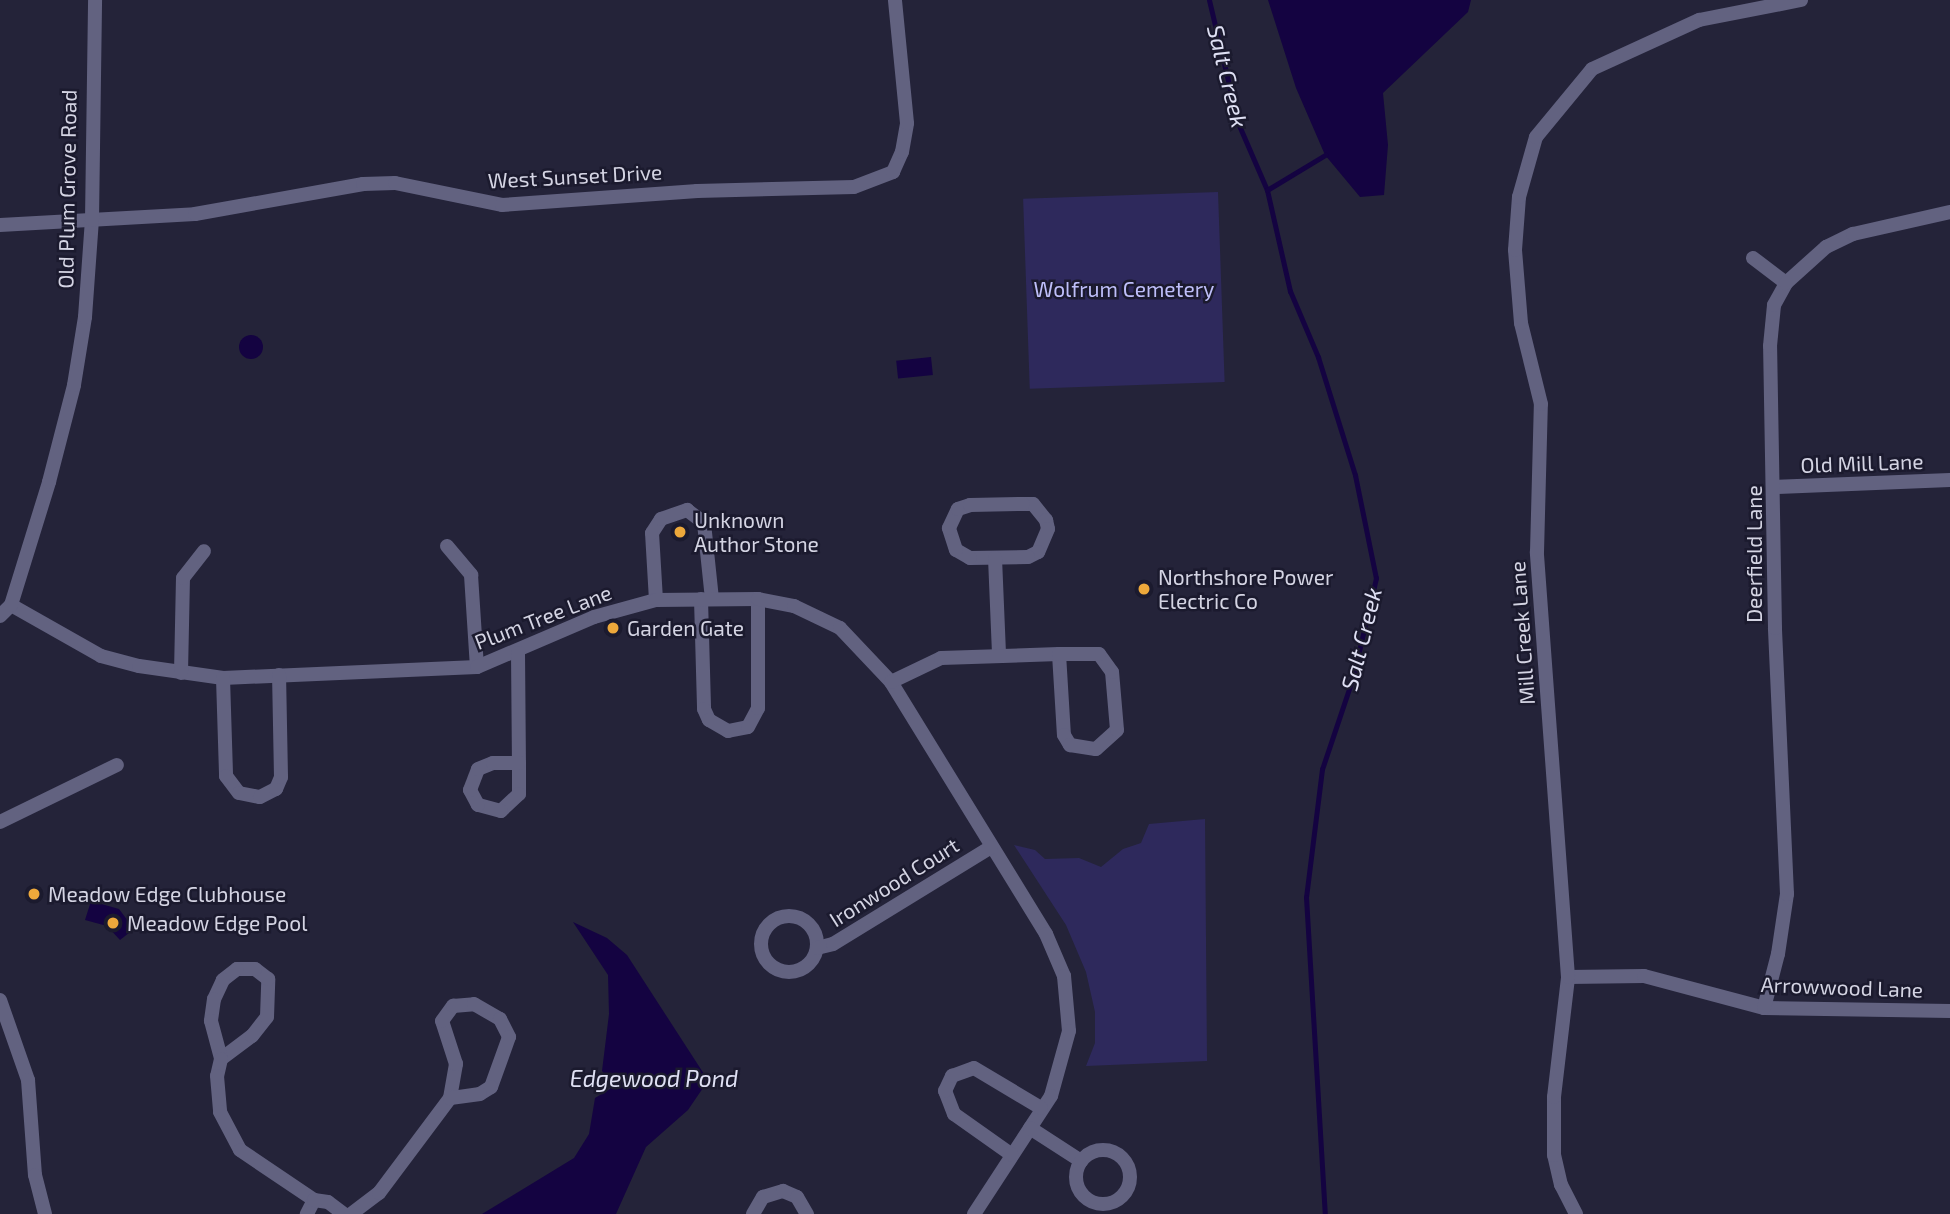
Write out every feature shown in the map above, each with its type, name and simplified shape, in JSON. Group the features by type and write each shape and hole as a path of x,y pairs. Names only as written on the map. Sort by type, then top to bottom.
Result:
{"street":[{"name":"Old Plum Grove Road","path":"0,616 10,605 74,385 92,220 95,0"},
{"name":"West Sunset Drive","path":"0,225 195,214 363,184 395,183 502,205 697,191 854,187 893,172 907,123 895,0"},
{"name":"Mill Creek Lane","path":"1576,1214 1561,1185 1554,1155 1554,1097 1569,977 1539,592 1541,404 1521,323 1515,250 1519,197 1536,137 1592,69 1699,20 1801,0"},
{"name":"Deerfield Lane","path":"1764,1008 1779,954 1787,894 1775,628 1775,487 1770,346 1774,305 1786,283 1826,247 1853,234 1950,212"},
{"path":"1754,258 1786,283"},
{"name":"Old Mill Lane","path":"1775,487 1950,480"},
{"path":"1023,504 1041,510 1048,529 1038,552 995,558 970,558 956,550 949,528 958,509 970,505 1023,504"},
{"path":"656,600 652,533 661,519 687,510 704,523 704,709 709,720 728,731 748,727 758,708 758,599"},
{"path":"447,546 471,575 478,667"},
{"path":"181,673 183,578 204,551"},
{"path":"995,558 999,653"},
{"name":"Plum Tree Lane","path":"10,605 101,656 181,673 223,678 478,667 518,653 594,617 656,600 758,599 794,606 840,628 891,682 1045,934 1064,976 1069,1031 1062,1065 1030,1128 974,1214"},
{"path":"518,653 519,763"},
{"path":"891,682 941,658 999,653 1099,654 1112,672 1117,730 1096,749 1070,745 1064,735 1059,654"},
{"path":"223,678 226,776 239,793 260,797 276,789 281,777 279,676"},
{"path":"0,822 117,765"},
{"name":"Ironwood Court","path":"817,948 833,944 991,848"},
{"name":"Ironwood Court","path":"788,916 808,923 817,948 810,963 789,972 768,963 761,938 774,920 788,916"},
{"path":"220,1059 252,1036 267,1017 271,1000 268,979 255,969 237,969 230,974 214,999 212,1038 220,1059 217,1089 229,1134 251,1159 314,1200 328,1202 344,1214"},
{"name":"Arrowwood Lane","path":"1569,977 1644,976 1764,1008 1950,1011"},
{"path":"0,1000 28,1080 34,1175 45,1214"},
{"path":"351,1214 379,1193 450,1098 456,1064 442,1021 453,1006 474,1003 500,1018 509,1037 491,1087 480,1094 450,1098"},
{"path":"1012,1155 954,1114 945,1091 952,1076 974,1068 1041,1108"},
{"path":"1030,1128 1081,1161"},
{"path":"753,1214 763,1197 783,1191 797,1197 807,1214"},
{"path":"307,1214 314,1200"}],"green space":[{"name":"Wolfrum Cemetery","path":"1218,192 1225,382 1030,389 1023,199"},
{"path":"1205,819 1207,1061 1086,1066 1095,1043 1095,1012 1086,972 1066,925 1014,845 1035,850 1045,859 1079,858 1101,867 1123,849 1141,843 1149,824"}],"water":[{"path":"1268,0 1471,0 1468,12 1383,93 1388,145 1384,195 1360,197 1325,155 1296,88"},
{"path":"251,335 259,339 263,347 259,355 251,359 243,355 239,347 243,339"},
{"path":"931,357 933,375 898,379 896,361"},
{"name":"Meadow Edge Pool","path":"91,901 119,909 134,929 120,940 107,926 85,920"},
{"name":"Edgewood Pond","path":"573,922 607,938 627,955 704,1074 705,1085 688,1110 646,1147 616,1214 482,1214 574,1158 589,1134 595,1098 610,1089 611,1081 602,1071 609,1014 608,975"}],"waterway":[{"name":"Salt Creek","path":"1209,0 1238,123 1267,190 1290,291 1318,357 1355,475 1376,578 1353,677 1322,769 1306,897 1325,1214"},
{"path":"1267,190 1325,155"}],"place":[{"name":"Unknown Author Stone","path":"680,532"},
{"name":"Northshore Power Electric Co","path":"1144,589"},
{"name":"Garden Gate","path":"613,628"},
{"name":"Meadow Edge Clubhouse","path":"34,894"},
{"name":"Meadow Edge Pool","path":"113,923"}]}
